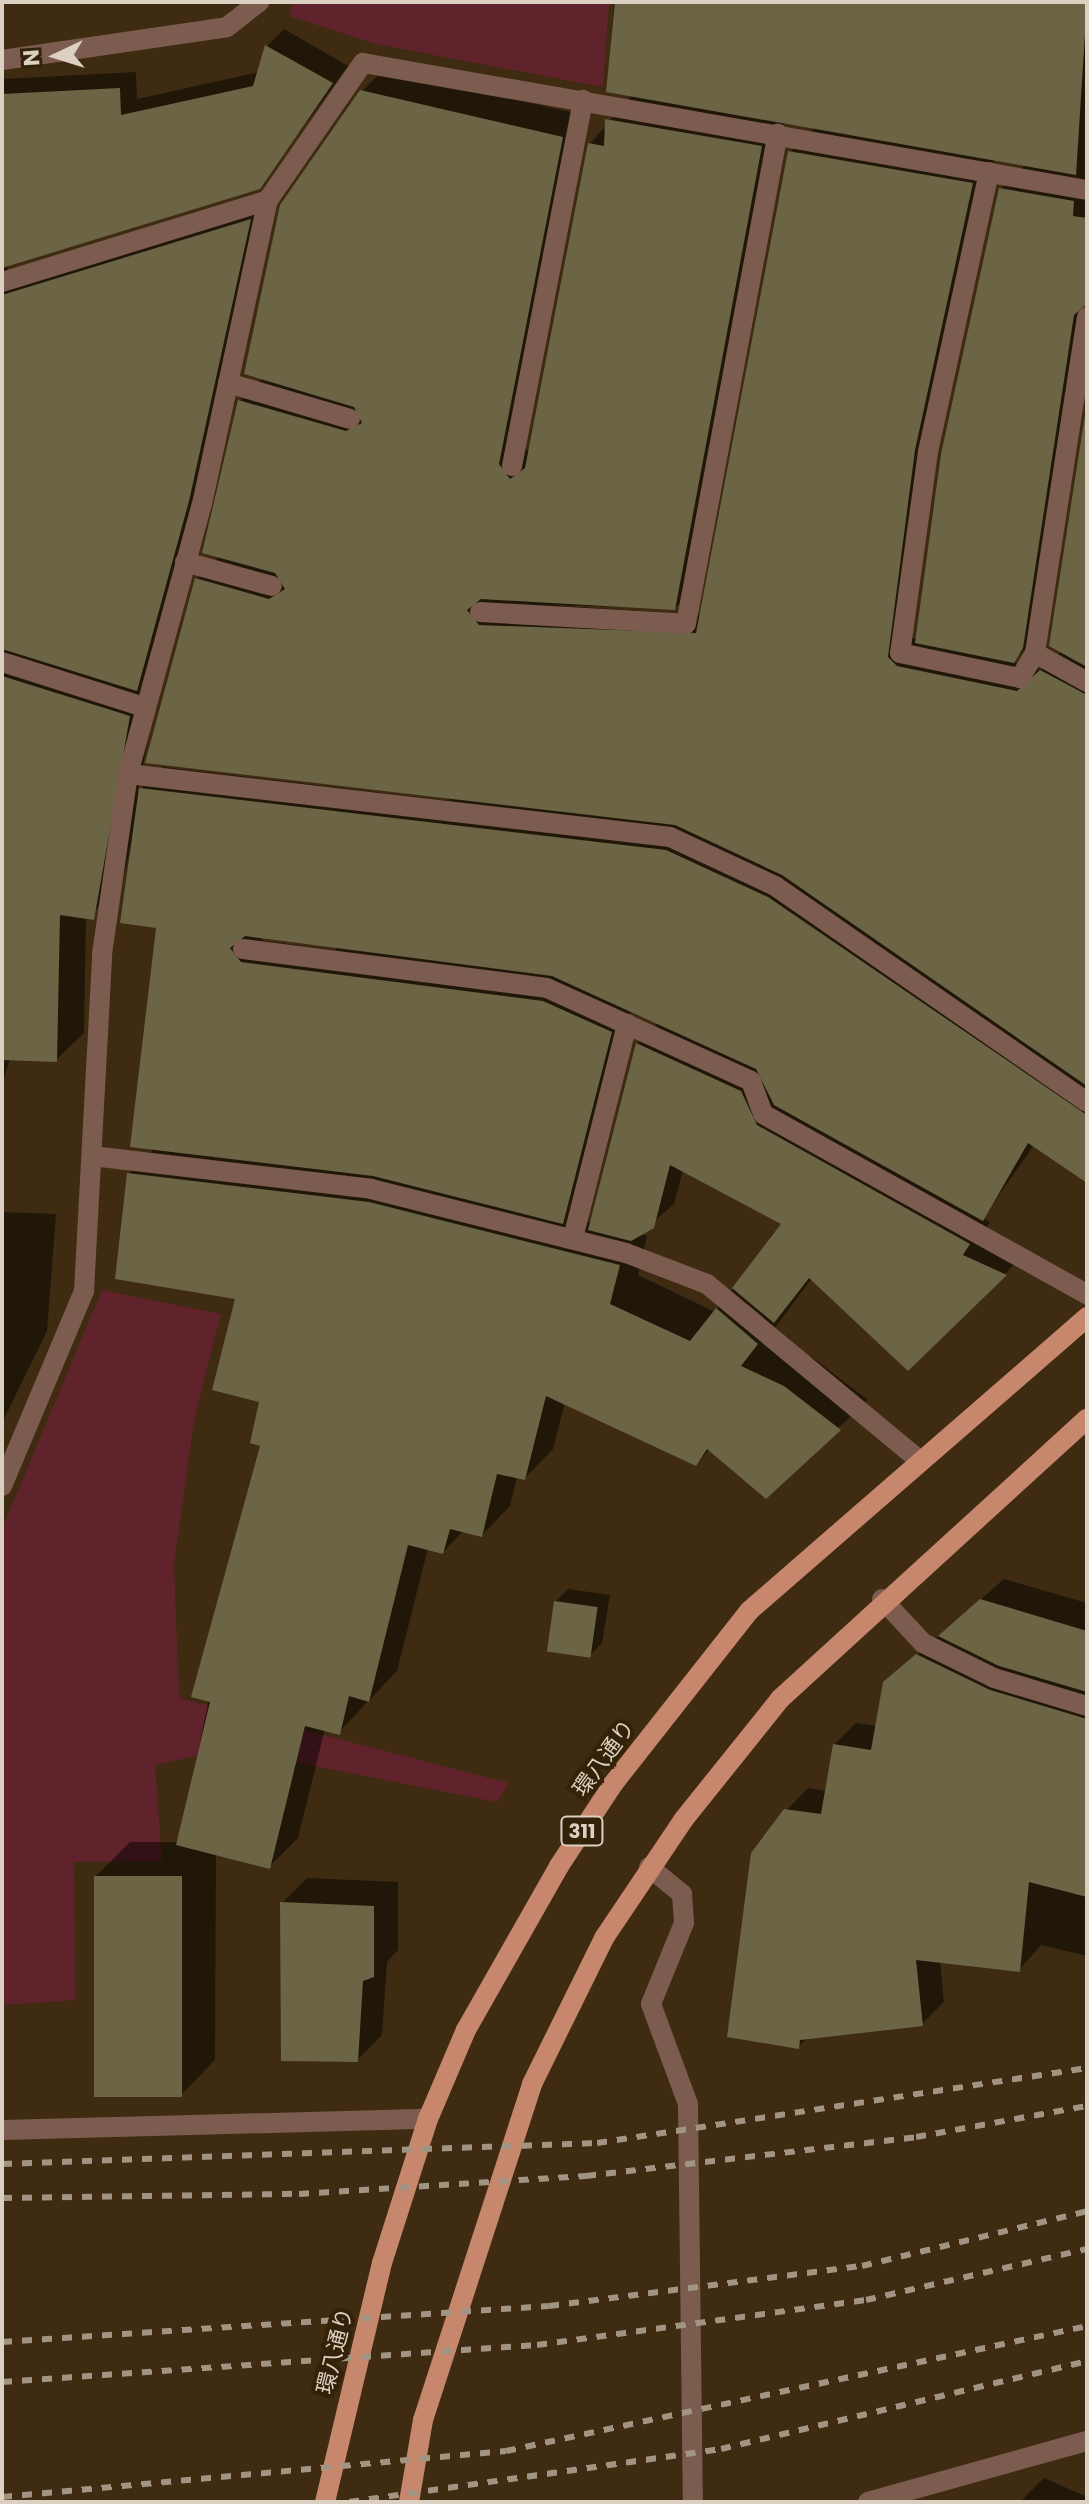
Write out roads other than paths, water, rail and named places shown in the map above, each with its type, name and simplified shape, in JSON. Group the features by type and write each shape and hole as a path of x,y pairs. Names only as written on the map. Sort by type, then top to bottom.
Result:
{"main road":[{"name":"環八通り","path":"325,2502 382,2263 428,2119 466,2030 613,1784 749,1611 1087,1317"},
{"path":"409,2502 423,2420 532,2084 565,2008 649,1867 780,1699 882,1599 1087,1419"}],"street":[{"path":"2,60 227,27 259,2"},
{"path":"2,1486 84,1291 102,954 128,774 185,562 268,200 363,63 1087,190"},
{"path":"512,466 583,100"},
{"path":"480,612 686,624 778,134"},
{"path":"989,172 928,452 900,653 1020,678 1035,653 1087,317"},
{"path":"2,282 268,200"},
{"path":"228,383 350,419"},
{"path":"185,562 272,586"},
{"path":"1035,653 1087,682"},
{"path":"2,662 144,707"},
{"path":"128,774 670,837 775,886 1087,1102"},
{"path":"243,949 547,988 751,1081 763,1114 1087,1294"},
{"path":"573,1238 627,1024"},
{"path":"92,1156 371,1189 573,1238 707,1284 919,1460"},
{"path":"882,1599 923,1643 994,1678 1087,1706"},
{"path":"649,1867 682,1894 684,1923 651,2004 688,2104 693,2502"},
{"path":"2,2130 428,2119"},
{"path":"868,2502 1087,2441"}],"railway":[{"path":"2,2164 597,2143 1087,2068"},
{"path":"2,2198 299,2194 586,2176 916,2137 1087,2106"},
{"path":"2,2342 549,2306 862,2266 1087,2211"},
{"path":"2,2382 537,2345 866,2300 1087,2249"},
{"path":"2,2497 506,2451 1087,2326"},
{"path":"349,2502 721,2449 1087,2361"}]}
